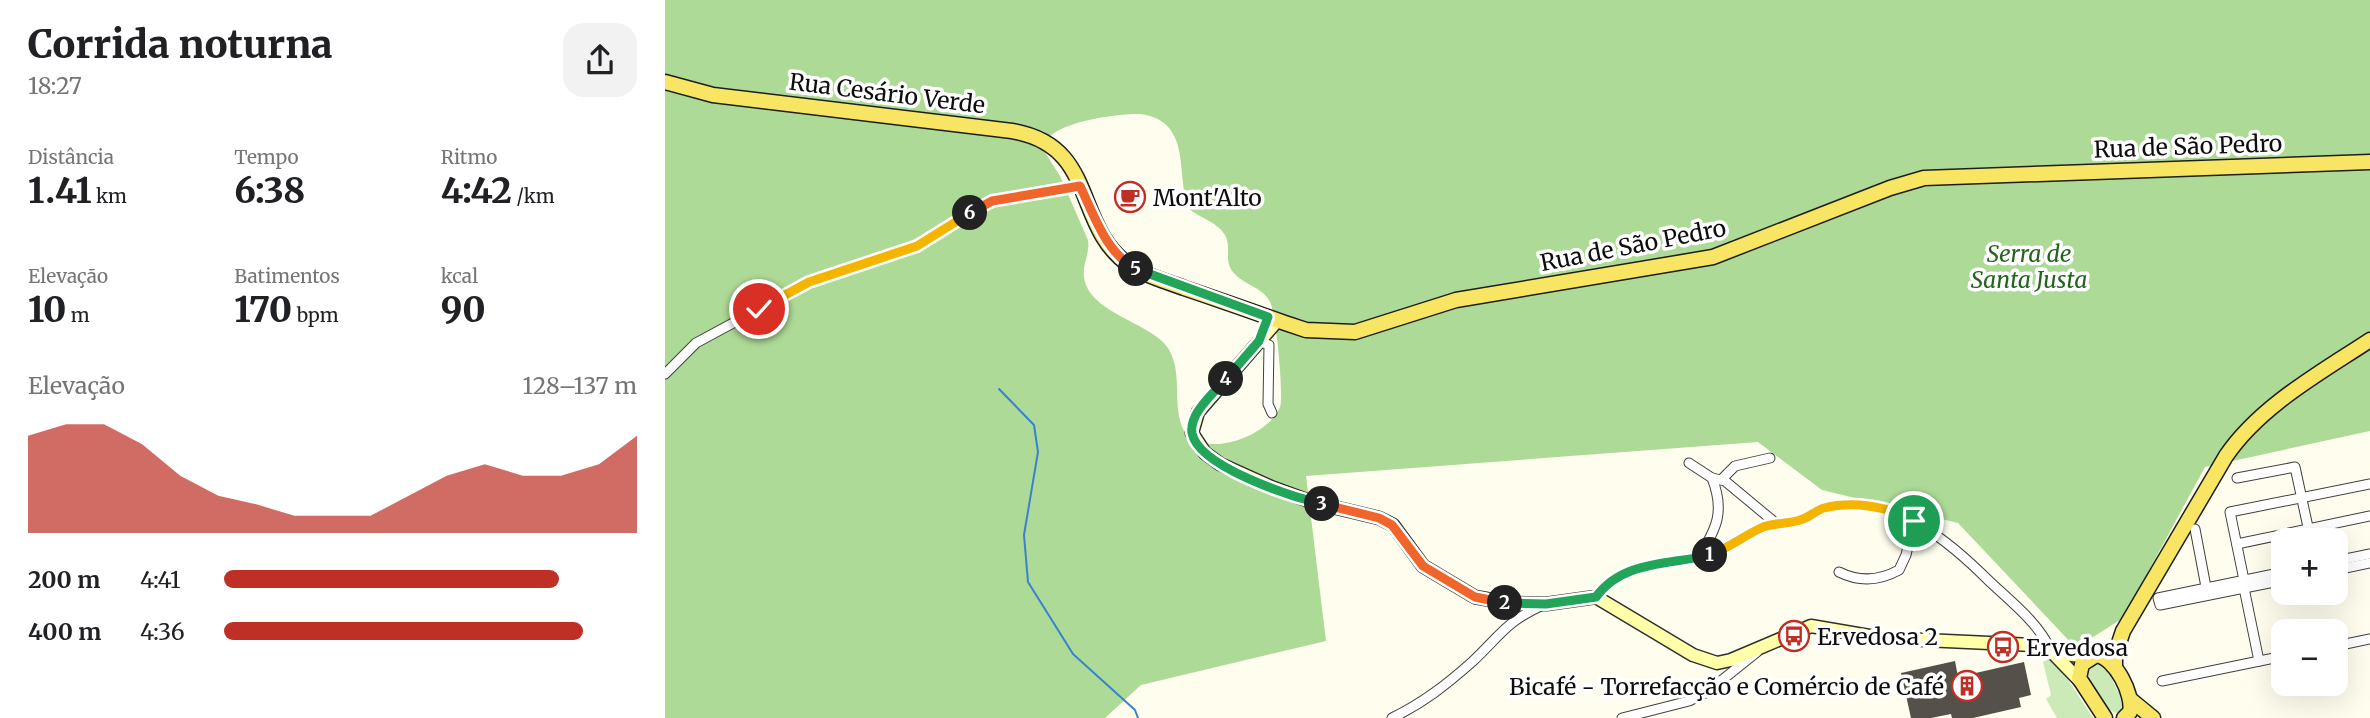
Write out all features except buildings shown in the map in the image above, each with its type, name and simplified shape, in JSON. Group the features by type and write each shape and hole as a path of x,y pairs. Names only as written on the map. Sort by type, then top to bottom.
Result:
{"main road":[{"name":"Rua Cesário Verde","path":"665,82 713,95 1030,134 1045,139 1057,148 1068,162 1080,186"},
{"name":"Rua de São Pedro","path":"1080,186 1108,243 1129,265 1306,330 1355,332 1456,300 1713,257 1890,188 1924,178 2370,162"},
{"path":"2153,718 2131,700 2115,666 2115,655 2123,631 2225,456 2243,431 2263,414 2370,340"},
{"path":"2105,718 2097,712 2081,682 2080,668 2123,631"},
{"path":"2096,656 2115,666"},
{"path":"2124,718 2130,712 2131,700"}],"street":[{"path":"665,374 696,343 809,282 917,246 992,201 1080,186"},
{"path":"1273,319 1259,341 1198,412 1192,433 1205,453 1220,464 1271,487 1312,502 1379,518 1392,525 1423,566 1475,597 1508,603 1546,604 1596,597 1693,655 1717,663 1731,660 1811,626 1881,638 2033,645 2051,651 2096,656"},
{"path":"1259,341 1269,345 1268,404 1272,413"},
{"path":"1717,479 1735,466 1770,458"},
{"path":"1689,463 1741,495 1778,525"},
{"path":"2237,478 2295,467 2308,528"},
{"path":"1699,557 1717,523 1720,505 1717,479"},
{"path":"2259,661 2231,512 2370,484"},
{"path":"1720,505 1728,497 1741,495"},
{"path":"1596,597 1603,587 1638,567 1699,557 1727,549 1765,527 1803,520 1823,508 1850,505 1892,510 1942,539 1974,566 2038,630 2051,651 2081,682"},
{"path":"2313,528 2370,516"},
{"path":"1839,572 1855,579 1865,579 1899,570 1906,555 1914,521"},
{"path":"2195,529 2206,587"},
{"path":"2237,544 2271,537"},
{"path":"2348,559 2370,554"},
{"path":"2348,568 2370,563"},
{"path":"2271,576 2244,584 2160,605 2158,598 2206,587 2244,584 2271,581"},
{"path":"1392,718 1433,696 1473,661 1505,626 1546,604"},
{"path":"2348,644 2370,639"},
{"path":"1622,718 1689,701 1707,692 1763,646"},
{"path":"2162,681 2271,659"}],"green space":[{"name":"Serra de Santa Justa","path":"665,0 2370,0 2370,431 2205,467 2123,618 2076,648 1958,523 1822,490 1758,442 1306,476 1326,641 1141,685 1105,718 665,718","holes":["1140,114 1156,119 1168,127 1175,137 1188,208 1223,232 1227,241 1230,268 1237,276 1263,293 1272,309 1280,372 1280,407 1261,429 1232,442 1205,443 1184,431 1178,411 1175,368 1168,348 1149,331 1108,309 1088,289 1084,277 1088,240 1060,176 1041,146 1058,130 1086,121"]},
{"path":"2050,658 2067,678 2093,718 2057,718 2046,699 2051,695 2043,662"},
{"path":"2097,663 2107,669 2123,702 2123,709 2117,713 2102,702 2090,683 2088,671"}],"waterway":[{"path":"999,389 1034,425 1038,452 1024,535 1028,582 1073,654 1135,710 1138,718"}],"place":[{"name":"Mont'Alto","path":"1130,197"},
{"name":"Ervedosa 2","path":"1794,636"},
{"name":"Ervedosa","path":"2003,647"},
{"name":"Bicafé - Torrefacção e Comércio de Café","path":"1967,686"}],"route":[{"path":"759,309 809,282 839,270 917,246 992,201 1080,186 1108,243 1129,265 1143,273 1268,317 1259,341 1198,412 1192,433 1205,453 1220,464 1293,496 1379,518 1402,535 1416,560 1423,566 1475,597 1508,603 1546,604 1596,597 1603,587 1638,567 1708,556 1727,549 1765,527 1803,520 1823,508 1850,505 1874,507 1892,510 1914,521"}]}
